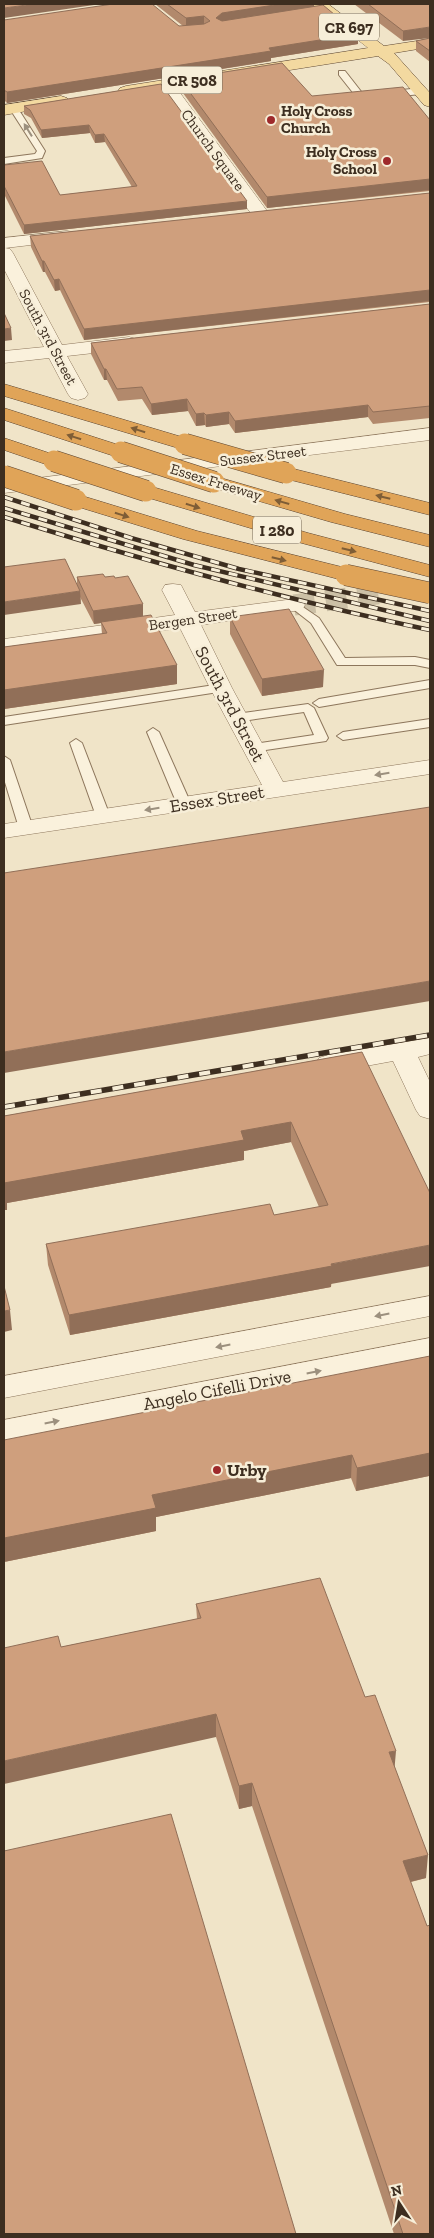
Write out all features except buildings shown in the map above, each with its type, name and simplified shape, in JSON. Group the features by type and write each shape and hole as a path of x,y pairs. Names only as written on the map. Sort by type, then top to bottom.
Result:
{"highway":[{"path":"4,390 286,473 430,509"},
{"name":"Essex Freeway","path":"4,414 214,482 338,518 430,541"},
{"name":"Essex Freeway","path":"4,444 146,491 309,540 430,571"},
{"path":"6,482 76,500 190,535 430,593"}],"main road":[{"name":"CR 697","path":"319,9 400,67 426,96"},
{"name":"CR 508","path":"109,94 430,43"},
{"path":"9,110 81,98"}],"street":[{"name":"Church Square","path":"166,85 261,215"},
{"path":"241,218 280,213"},
{"path":"4,243 83,235"},
{"name":"South 3rd Street","path":"4,252 78,394"},
{"path":"4,357 144,341"},
{"name":"Sussex Street","path":"6,482 430,434"},
{"path":"385,592 430,586"},
{"name":"South 3rd Street","path":"173,590 236,718 276,790"},
{"name":"Bergen Street","path":"4,646 294,605"},
{"name":"Essex Street","path":"15,829 430,767"},
{"path":"305,1068 430,1046"},
{"path":"402,1051 430,1110"},
{"path":"4,1387 430,1306"},
{"name":"Angelo Cifelli Drive","path":"4,1432 430,1349"}],"lane":[{"path":"342,73 361,97 426,96"},
{"path":"4,161 38,156 41,151 9,110"},
{"path":"294,605 315,621 341,662 416,661 430,664"},
{"path":"319,703 430,684"},
{"path":"4,721 221,688"},
{"path":"236,718 308,708 322,738 252,748"},
{"path":"343,736 430,723"},
{"path":"153,732 184,804"},
{"path":"76,744 103,816"},
{"path":"4,760 15,829"}],"tunnel":[{"path":"294,605 385,593"}],"railway":[{"path":"4,497 131,538 239,569 430,611"},
{"path":"4,508 194,565 430,621"},
{"path":"4,517 216,579 430,630"},
{"path":"4,1107 430,1035"}],"place":[{"name":"Holy Cross Church","path":"271,120"},
{"name":"Holy Cross School","path":"387,161"},
{"name":"Urby","path":"217,1470"}]}
